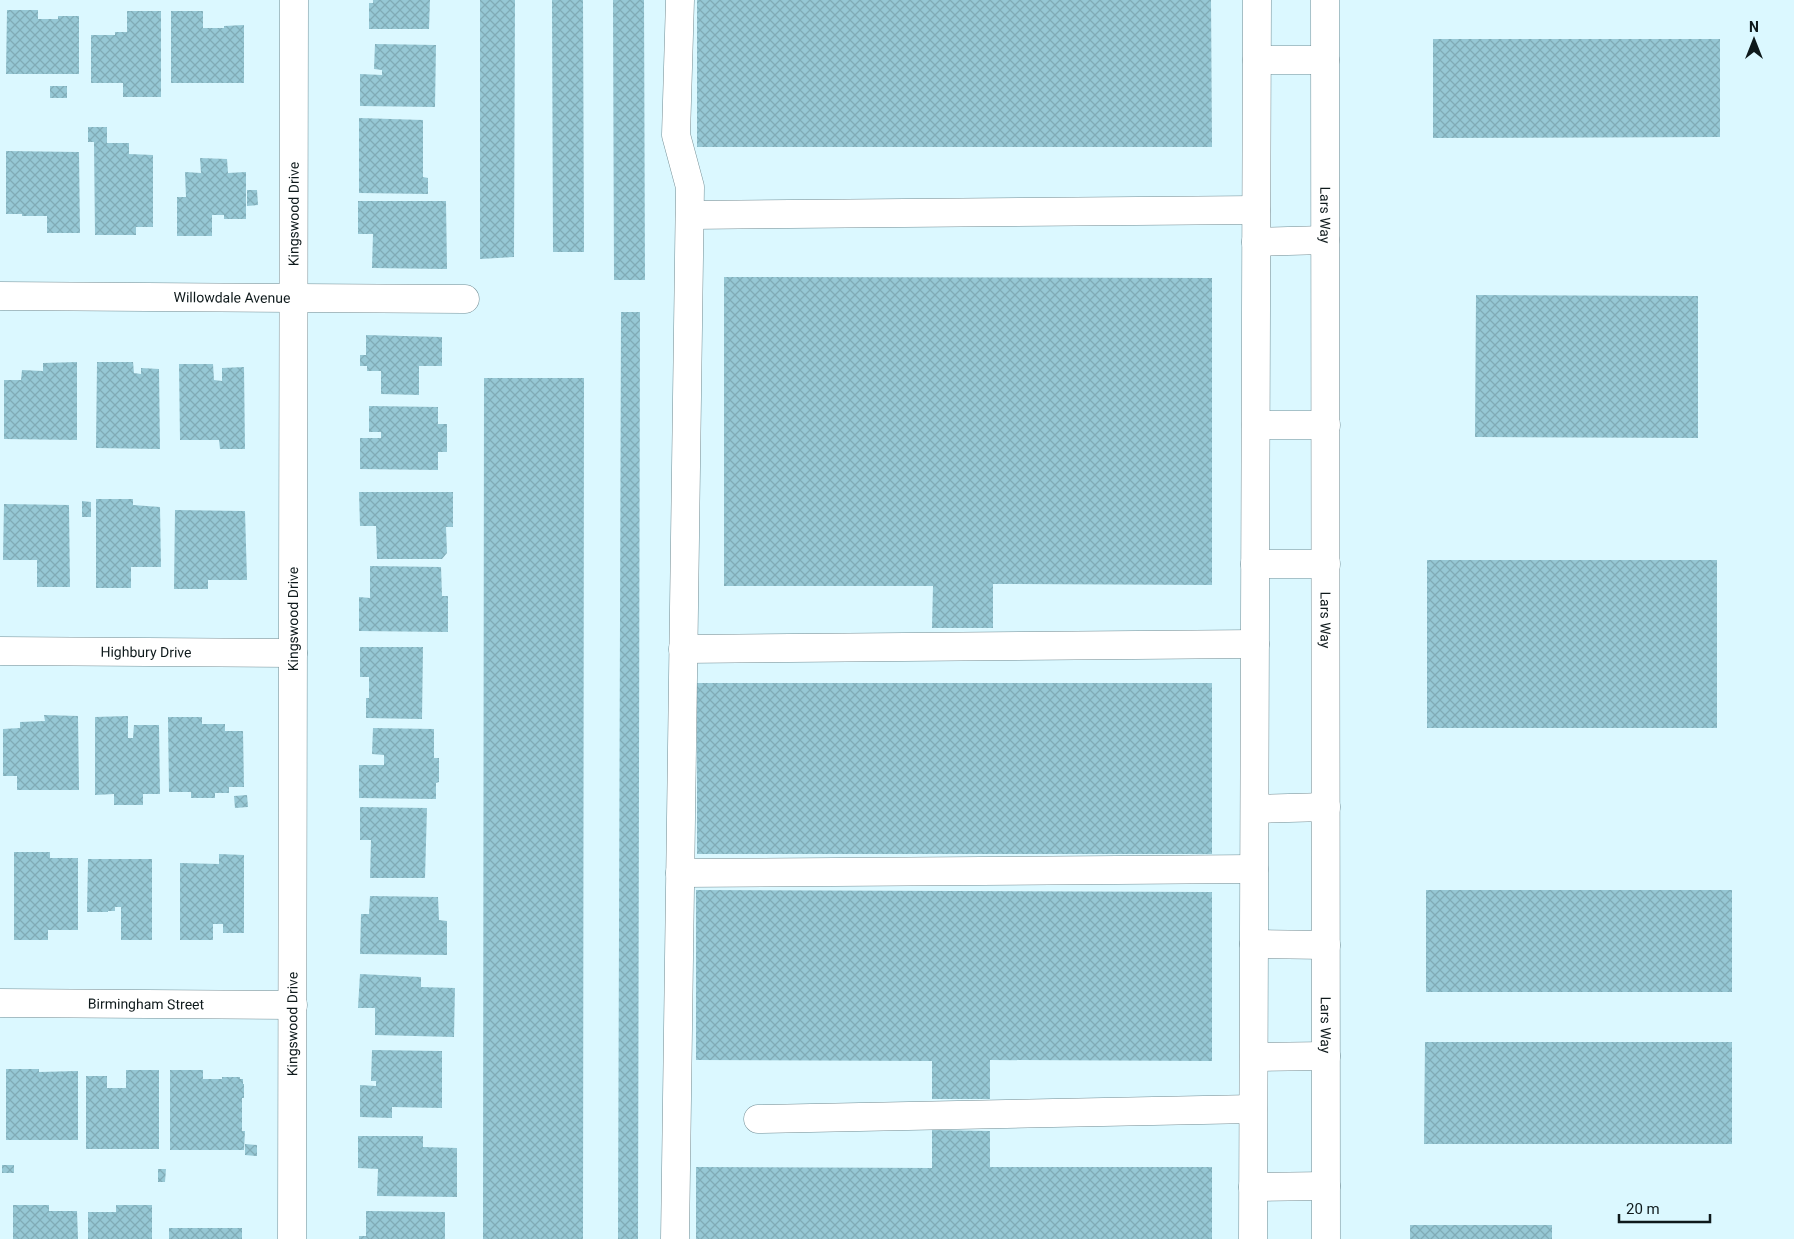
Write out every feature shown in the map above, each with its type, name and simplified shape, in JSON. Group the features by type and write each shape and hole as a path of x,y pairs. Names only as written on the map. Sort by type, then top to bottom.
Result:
{"street":[{"name":"Kingswood Drive","path":"292,1239 294,0"},
{"path":"675,1239 690,215 690,187 676,135 680,0"},
{"path":"1253,1239 1257,0"},
{"name":"Lars Way","path":"1325,0 1326,1239"},
{"path":"1257,60 1325,60"},
{"path":"690,215 1256,210"},
{"path":"1256,242 1325,240"},
{"name":"Willowdale Avenue","path":"0,296 465,299"},
{"path":"1256,425 1326,425"},
{"path":"1255,564 1326,564"},
{"path":"683,649 1255,644"},
{"name":"Highbury Drive","path":"0,651 293,653"},
{"path":"1255,809 1326,807"},
{"path":"680,873 1254,869"},
{"path":"1254,944 1326,945"},
{"name":"Birmingham Street","path":"0,1002 293,1005"},
{"path":"1254,1057 1326,1056"},
{"path":"758,1120 1254,1109"},
{"path":"1253,1187 1326,1186"}],"building":[{"path":"373,0 430,0 429,29 369,29 369,3 373,3"},
{"path":"480,0 515,0 514,257 480,259"},
{"path":"552,0 583,0 584,252 553,252"},
{"path":"613,0 644,0 645,280 614,280"},
{"path":"697,0 1211,0 1212,147 697,147"},
{"path":"7,10 38,10 38,19 58,19 58,16 79,16 79,74 6,74"},
{"path":"127,11 161,11 161,97 123,97 123,83 91,83 91,35 115,35 115,32 127,32"},
{"path":"171,11 203,11 203,28 224,28 224,26 244,25 244,83 171,83"},
{"path":"1433,39 1720,39 1720,137 1433,138"},
{"path":"375,44 436,45 435,107 360,106 360,74 382,75 382,70 374,69"},
{"path":"50,86 67,86 67,98 50,98"},
{"path":"359,118 423,120 423,177 428,178 428,194 359,193"},
{"path":"88,127 107,127 107,143 129,143 129,154 153,155 153,227 136,227 136,235 95,235 94,142 88,142"},
{"path":"6,151 79,152 80,233 47,233 47,216 6,214"},
{"path":"200,158 227,159 228,173 246,172 246,219 224,219 224,215 212,215 212,236 177,236 177,197 186,197 185,172 201,173"},
{"path":"247,190 257,190 258,205 247,206"},
{"path":"358,201 446,201 447,269 372,268 373,234 358,234"},
{"path":"724,277 1212,278 1212,585 993,584 993,628 932,628 933,586 724,586"},
{"path":"1476,295 1698,296 1698,438 1475,437"},
{"path":"621,312 640,312 638,1239 618,1239"},
{"path":"366,335 442,337 442,366 419,366 419,395 381,394 381,371 367,371 367,366 360,366 360,355 366,355"},
{"path":"77,362 77,440 4,439 4,380 21,380 22,370 43,371 43,363"},
{"path":"97,362 133,362 134,373 141,374 141,368 159,369 160,449 96,448"},
{"path":"179,364 213,364 214,380 222,381 222,368 244,367 245,449 220,449 219,440 180,440"},
{"path":"484,378 584,378 583,1239 483,1239"},
{"path":"369,406 438,407 438,424 447,424 447,452 438,452 438,470 360,469 360,438 381,438 381,432 369,432"},
{"path":"359,492 453,492 453,527 446,527 447,553 442,559 377,559 376,526 360,526"},
{"path":"96,499 133,499 133,505 160,507 161,567 131,567 131,588 96,588"},
{"path":"82,501 91,502 91,517 82,517"},
{"path":"4,504 69,505 70,587 37,587 37,560 3,560"},
{"path":"175,510 245,511 247,580 208,580 208,589 174,589"},
{"path":"1427,560 1717,560 1717,728 1427,728"},
{"path":"370,566 441,567 442,596 448,596 448,632 359,631 359,597 370,598"},
{"path":"360,647 423,647 422,719 366,718 366,698 369,698 369,677 360,677"},
{"path":"697,683 1212,683 1212,854 697,854"},
{"path":"44,715 78,716 79,790 17,790 17,776 3,776 3,729 20,728 20,722 45,721"},
{"path":"128,716 128,738 133,738 134,725 159,725 160,794 143,794 143,805 114,805 114,794 95,795 95,717"},
{"path":"168,717 202,717 202,724 225,724 225,731 243,731 244,787 229,787 229,793 215,793 215,798 191,798 191,792 169,792"},
{"path":"373,728 434,729 434,758 439,758 439,782 436,783 436,799 359,798 359,765 384,765 384,755 372,754"},
{"path":"247,795 248,807 235,808 234,796"},
{"path":"360,807 427,808 425,878 370,878 371,840 360,840"},
{"path":"14,852 50,852 50,858 78,858 78,930 48,930 48,940 14,940"},
{"path":"219,854 244,855 244,933 223,933 223,924 213,924 213,940 180,940 180,863 219,864"},
{"path":"88,859 152,859 152,940 121,940 121,907 115,907 115,911 87,912"},
{"path":"696,890 1212,892 1212,1061 990,1060 990,1099 932,1099 932,1061 696,1060"},
{"path":"1426,890 1732,890 1732,992 1426,992"},
{"path":"370,896 438,897 439,920 447,921 447,955 360,954 361,914 369,914"},
{"path":"360,974 421,977 421,987 455,988 454,1037 375,1035 375,1008 358,1008"},
{"path":"1425,1042 1732,1042 1732,1144 1424,1144"},
{"path":"372,1050 442,1051 442,1108 392,1107 392,1118 360,1117 360,1085 376,1086 376,1081 371,1081"},
{"path":"6,1069 39,1069 39,1072 78,1071 78,1140 6,1140"},
{"path":"126,1070 159,1070 159,1149 86,1149 86,1076 107,1076 107,1088 126,1088"},
{"path":"170,1070 203,1070 203,1079 240,1077 240,1079 243,1079 242,1131 245,1131 244,1150 170,1150"},
{"path":"932,1130 990,1131 990,1167 1212,1167 1212,1239 696,1239 696,1167 932,1168"},
{"path":"358,1136 423,1136 423,1147 457,1148 457,1197 377,1196 378,1169 358,1168"},
{"path":"245,1144 257,1145 257,1156 245,1155"},
{"path":"2,1165 14,1165 14,1173 2,1173"},
{"path":"158,1169 166,1169 165,1182 158,1182"},
{"path":"13,1205 49,1205 49,1211 77,1211 78,1239 13,1239"},
{"path":"116,1205 152,1205 152,1239 88,1239 88,1212 116,1212"},
{"path":"366,1211 445,1212 445,1239 359,1239 359,1236 366,1236"},
{"path":"1410,1225 1552,1225 1552,1239 1410,1239"},
{"path":"169,1228 242,1228 242,1239 169,1239"}]}
